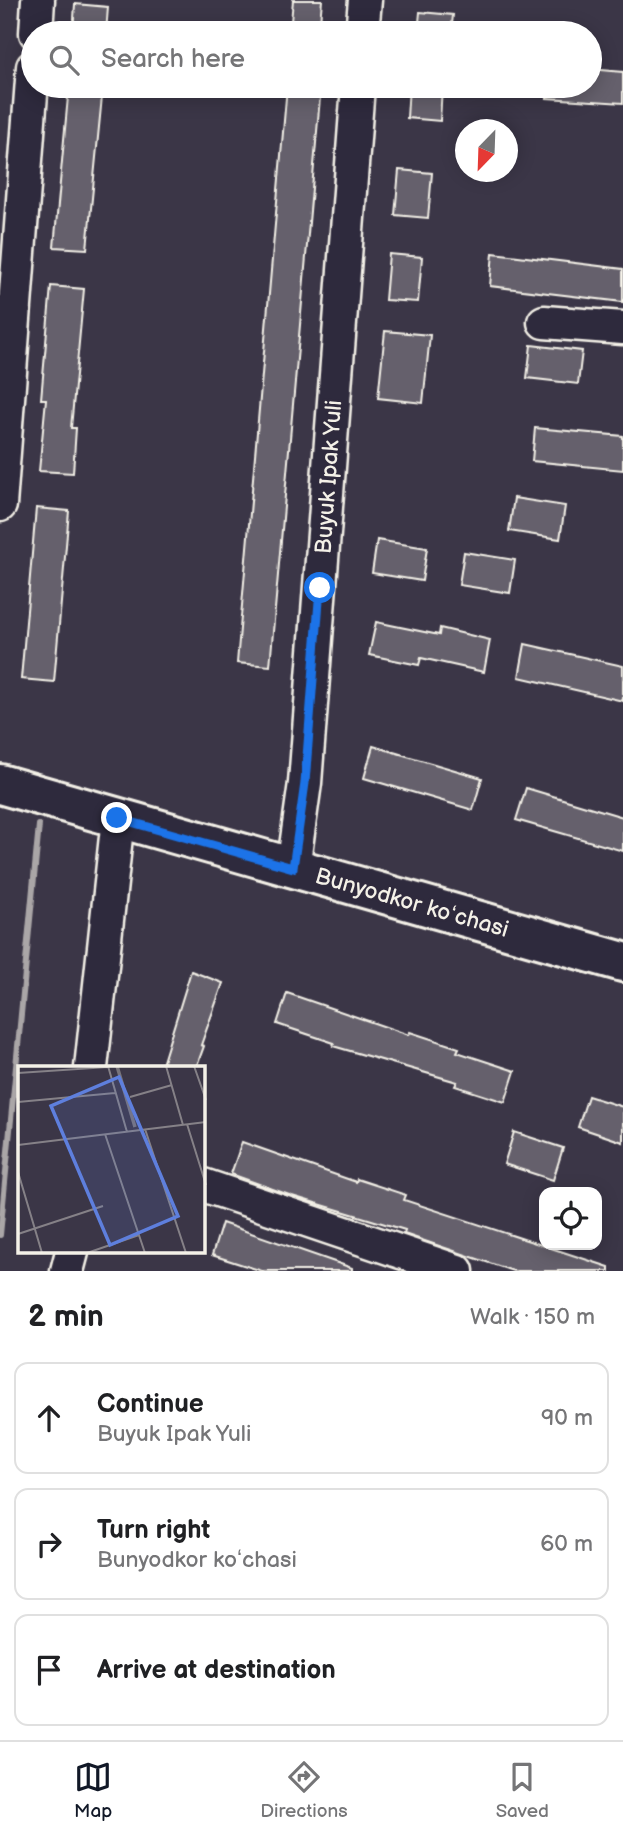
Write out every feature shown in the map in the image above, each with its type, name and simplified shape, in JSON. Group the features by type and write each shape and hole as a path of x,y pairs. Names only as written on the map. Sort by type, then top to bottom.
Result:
{"main road":[{"name":"Bunyodkor koʻchasi","path":"0,784 623,962"}],"street":[{"path":"37,21 38,0"},
{"path":"363,21 365,0"},
{"path":"0,505 31,98"},
{"name":"Buyuk Ipak Yuli","path":"293,868 305,783 357,98"},
{"path":"544,322 623,328"},
{"path":"91,1066 117,818"},
{"path":"205,1186 457,1271"},
{"path":"67,1271 71,1254"}],"building":[{"path":"293,0 322,0 320,21 291,21"},
{"path":"75,4 108,7 107,21 74,21"},
{"path":"420,12 453,15 452,21 419,21"},
{"path":"602,70 623,72 623,103 547,98 602,98"},
{"path":"68,98 102,98 87,249 54,247"},
{"path":"286,98 320,98 270,666 237,663"},
{"path":"408,98 441,98 440,121 407,118"},
{"path":"399,170 432,173 428,218 395,215"},
{"path":"493,253 623,269 623,302 490,286"},
{"path":"389,254 422,257 418,302 385,300"},
{"path":"51,286 84,289 71,428 76,428 73,473 39,471 46,399 41,399"},
{"path":"385,331 430,335 423,403 378,398"},
{"path":"531,345 582,351 578,384 527,378"},
{"path":"535,428 623,436 623,470 532,461"},
{"path":"514,498 565,506 560,539 509,531"},
{"path":"36,508 69,511 54,682 21,679"},
{"path":"377,540 427,548 422,581 372,573"},
{"path":"464,552 515,560 510,593 459,585"},
{"path":"376,622 439,635 440,628 490,640 484,672 421,658 419,665 369,655"},
{"path":"525,644 623,666 623,701 519,677"},
{"path":"373,746 482,778 473,810 364,778"},
{"path":"526,788 623,817 623,851 516,820"},
{"path":"191,971 223,983 201,1045 204,1046 197,1066 162,1066"},
{"path":"287,993 409,1035 410,1032 459,1048 457,1052 515,1071 505,1102 455,1086 457,1082 333,1046 334,1043 277,1024"},
{"path":"588,1096 623,1107 623,1142 578,1127"},
{"path":"514,1132 563,1148 553,1180 504,1164"},
{"path":"242,1142 356,1182 357,1179 406,1195 404,1200 539,1244 539,1250 557,1250 609,1267 609,1271 513,1271 404,1234 405,1230 292,1196 231,1174"},
{"path":"222,1223 352,1268 352,1271 262,1271 212,1255"}],"waterway":[{"path":"0,1235 39,825"}],"route":[{"path":"117,818 293,868 305,783 320,588"}]}
